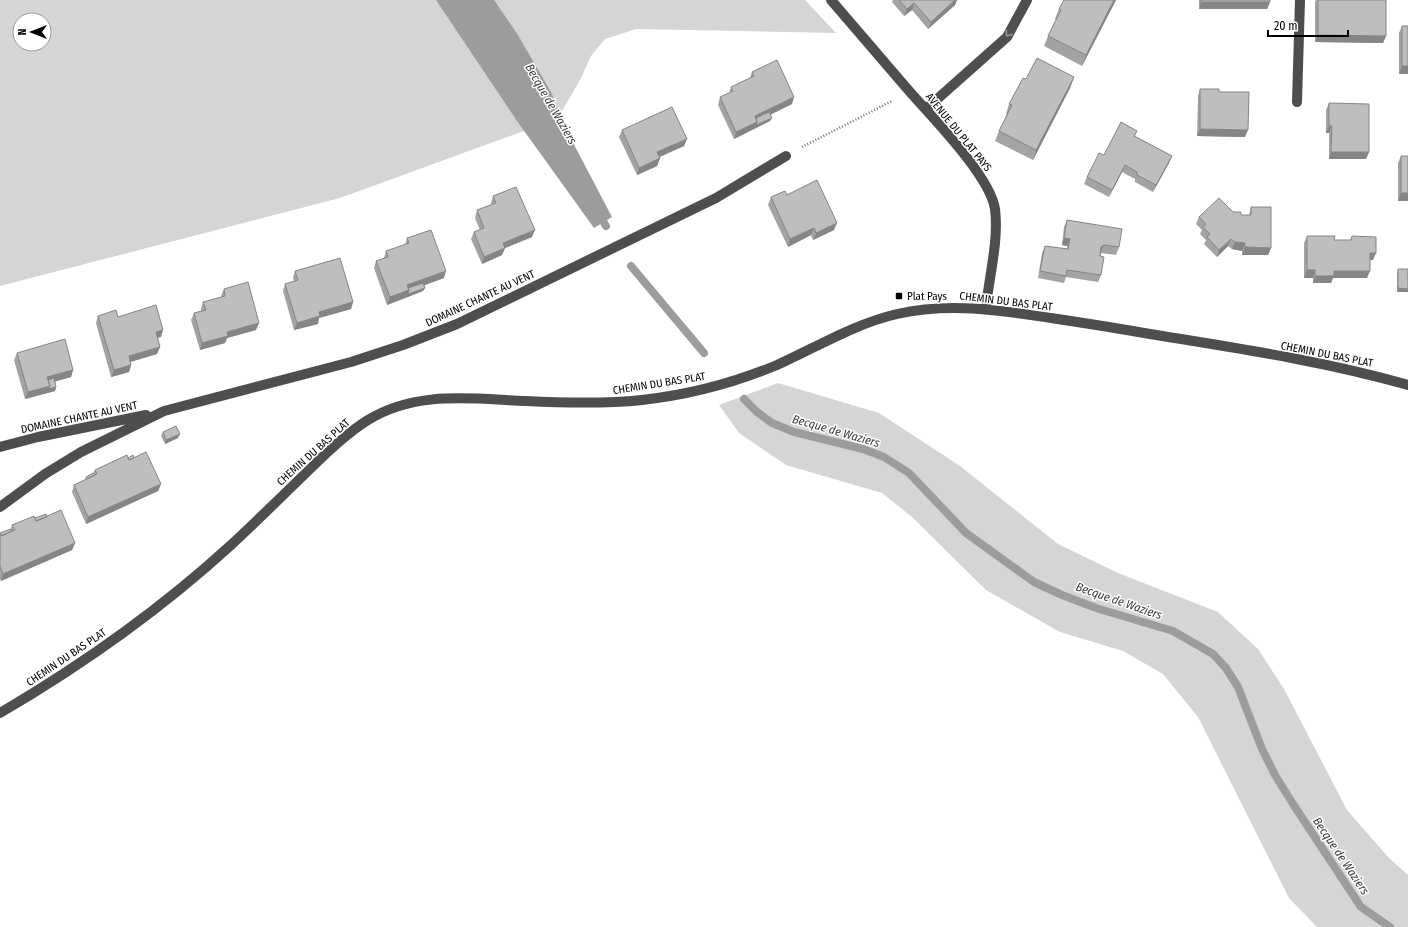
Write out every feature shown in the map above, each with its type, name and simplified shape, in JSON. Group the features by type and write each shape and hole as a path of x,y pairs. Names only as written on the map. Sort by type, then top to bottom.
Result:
{"street":[{"name":"AVENUE DU PLAT PAYS","path":"831,0 926,109 978,172 989,190 994,208 996,228 986,308"},
{"path":"926,109 1007,37 1027,0"},
{"path":"1297,102 1300,0"},
{"name":"DOMAINE CHANTE AU VENT","path":"0,447 38,437 164,411 351,362 403,345 457,324 716,198 786,156"},
{"name":"CHEMIN DU BAS PLAT","path":"0,713 79,663 166,600 230,547 346,436 367,420 390,409 416,401 442,397 475,397 566,403 607,403 647,399 703,390 780,364 845,331 879,318 928,308 956,306 986,308 1219,345 1340,368 1408,385"},
{"name":"DOMAINE CHANTE AU VENT","path":"0,507 45,474 81,452 164,411"}],"path":[{"path":"786,156 910,92"}],"shaded area":[{"path":"0,0 805,0 836,33 636,29 605,39 591,56 580,80 559,116 524,131 340,198 0,286"},
{"path":"778,383 879,413 960,466 1058,544 1118,573 1218,612 1258,649 1284,689 1347,810 1389,858 1408,875 1408,927 1317,927 1289,898 1198,717 1163,674 1123,651 1060,632 986,590 912,517 882,493 786,465 739,433 719,405"}],"water":[{"path":"436,0 494,0 518,35 552,94 559,116 612,217 594,228 517,121"}],"building":[{"path":"899,0 955,0 931,22 914,3 907,9"},
{"path":"1064,0 1114,0 1086,55 1048,36 1061,10 1059,9"},
{"path":"1201,0 1270,0 1270,2 1201,2"},
{"path":"1318,0 1386,0 1386,36 1318,35"},
{"path":"1402,26 1408,26 1408,66 1402,66"},
{"path":"1037,58 1074,77 1036,150 999,131 1012,105 1009,104 1023,78 1026,79"},
{"path":"777,60 794,97 755,116 757,122 736,132 720,97 733,91 731,87 754,76 752,72"},
{"path":"1200,89 1219,89 1219,92 1249,92 1248,130 1200,129"},
{"path":"1329,103 1369,104 1369,152 1331,152 1332,126 1329,126"},
{"path":"672,107 687,139 657,152 660,158 639,168 622,130"},
{"path":"769,112 772,118 756,125 756,118"},
{"path":"1121,122 1137,131 1134,136 1172,156 1156,185 1137,175 1137,172 1125,165 1112,190 1087,177 1099,153 1104,155"},
{"path":"1401,156 1408,156 1408,193 1401,193"},
{"path":"817,180 837,223 816,233 814,228 790,239 771,197 785,191 787,195"},
{"path":"516,187 535,230 503,243 505,248 484,257 474,232 484,228 477,210 496,203 493,196"},
{"path":"1219,198 1233,212 1241,212 1241,215 1251,215 1251,207 1271,207 1271,248 1245,247 1245,243 1235,242 1231,239 1219,250 1207,237 1210,234 1203,227 1206,224 1199,217"},
{"path":"1067,220 1122,229 1119,247 1104,245 1101,247 1100,256 1104,257 1101,275 1067,270 1066,276 1040,271 1045,246 1068,249 1070,239 1064,238"},
{"path":"431,230 446,271 407,285 409,290 390,297 376,261 388,257 386,251 409,243 407,238"},
{"path":"1307,236 1335,236 1334,240 1351,240 1352,236 1376,237 1376,253 1370,253 1370,271 1334,271 1334,276 1315,276 1315,270 1307,270"},
{"path":"340,258 353,302 319,312 320,316 297,323 285,284 298,280 295,271"},
{"path":"1398,269 1408,269 1408,289 1398,288"},
{"path":"248,282 259,323 227,332 228,336 202,343 194,313 206,310 203,302 225,296 224,289"},
{"path":"423,283 425,288 408,294 408,288"},
{"path":"156,305 163,330 156,332 160,347 129,356 131,365 114,370 98,316 116,310 118,317"},
{"path":"65,339 73,370 47,377 50,386 28,392 17,353"},
{"path":"54,378 56,387 48,389 50,386 48,380"},
{"path":"176,426 180,434 166,440 163,432"},
{"path":"146,452 161,484 88,517 74,485 97,474 95,470 127,455 129,460"},
{"path":"133,455 134,458 129,460 128,458"},
{"path":"93,473 95,475 87,479 86,477"},
{"path":"61,510 75,543 3,574 0,566 0,536 15,530 12,525 34,516 36,521"},
{"path":"46,514 47,517 36,521 35,518"},
{"path":"11,529 12,531 2,536 0,533"}],"waterway":[{"name":"Becque de Waziers","path":"598,213 606,226"},
{"name":"Becque de Waziers","path":"631,266 704,353"},
{"name":"Becque de Waziers","path":"744,399 757,412 772,423 794,432 863,449 884,457 909,473 966,533 1034,582 1096,608 1173,631 1213,654 1226,668 1238,687 1262,749 1275,775 1293,804 1361,907 1390,927"}],"place":[{"name":"Plat Pays","path":"899,296"}]}
